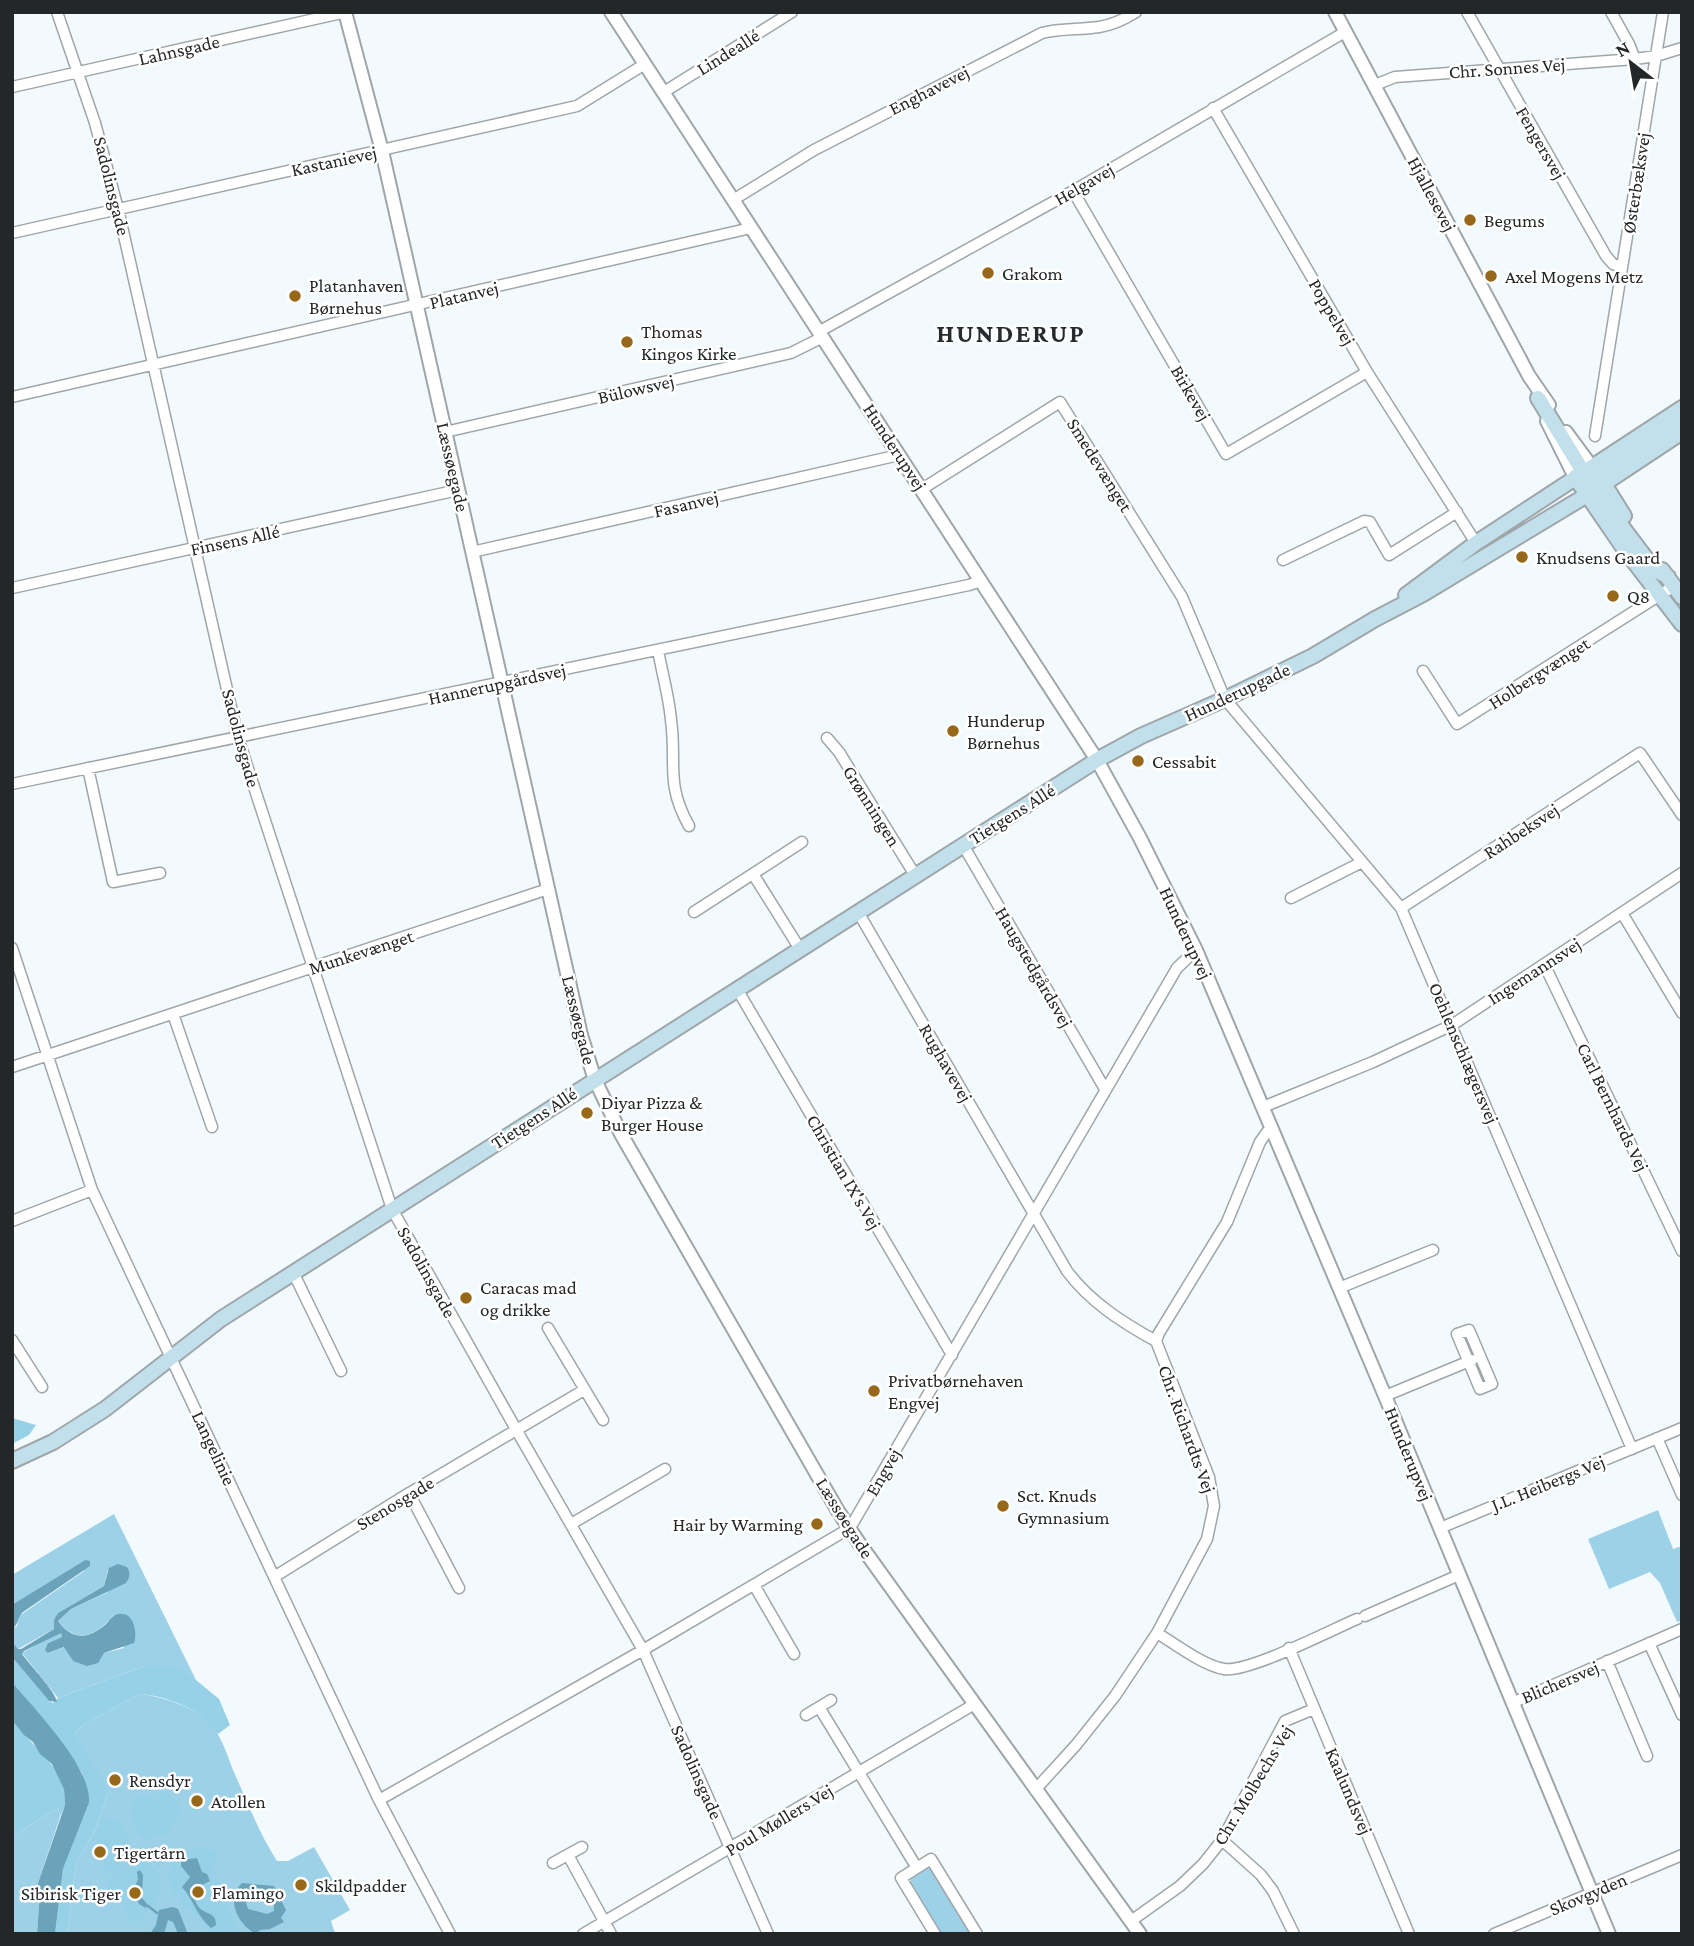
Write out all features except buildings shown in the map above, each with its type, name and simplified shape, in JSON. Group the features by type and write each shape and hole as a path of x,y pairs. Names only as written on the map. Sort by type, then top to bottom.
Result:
{"main road":[{"path":"1538,398 1589,481"},
{"path":"1589,481 1682,408"},
{"path":"1589,481 1682,419"},
{"path":"1589,481 1682,432"},
{"name":"Hunderupgade","path":"1374,619 1476,543 1589,481"},
{"name":"Hunderupgade","path":"1097,760 1141,736 1313,656 1374,619 1423,594 1477,562 1483,548 1589,481"},
{"name":"Hjallesevej","path":"1589,481 1674,587"},
{"name":"Hjallesevej","path":"1589,481 1660,595 1682,624"},
{"name":"Tietgens Allé","path":"12,1461 53,1442 106,1409 221,1319 1097,760"}],"street":[{"name":"Sadolinsgade","path":"57,12 95,123 118,209 238,738 392,1209 643,1650 768,1934"},
{"name":"Lahnsgade","path":"12,87 345,12"},
{"name":"Læssøegade","path":"345,12 382,151 581,1035 595,1080 621,1134 850,1528 973,1704 1140,1934"},
{"name":"Hunderupvej","path":"611,12 1097,760 1196,950 1609,1934"},
{"name":"Lindeallé","path":"664,92 792,12"},
{"name":"Enghavevej","path":"733,200 814,150 1010,48 1056,29 1100,27 1124,20 1136,12"},
{"name":"Hjallesevej","path":"1335,12 1529,376 1589,481"},
{"name":"Fengersvej","path":"1467,12 1606,256 1613,264 1622,267"},
{"path":"1611,12 1635,59"},
{"name":"Østerbæksvej","path":"1595,436 1663,12"},
{"name":"Helgavej","path":"822,334 1345,32"},
{"name":"Chr. Sonnes Vej","path":"1374,85 1395,77 1635,59 1682,48"},
{"name":"Kastanievej","path":"12,233 577,106 645,64"},
{"name":"Poppelvej","path":"1213,108 1367,372 1476,543"},
{"name":"Birkevej","path":"1073,191 1226,454 1367,372"},
{"name":"Platanvej","path":"12,397 751,228"},
{"name":"Bülowsvej","path":"445,432 791,353 822,334"},
{"name":"Hjallesevej","path":"1529,376 1538,398"},
{"name":"Smedevænget","path":"922,489 1060,402 1159,561"},
{"name":"Fasanvej","path":"472,552 899,455"},
{"name":"Finsens Allé","path":"12,589 458,490"},
{"path":"1283,560 1364,521 1370,522 1389,555 1457,512"},
{"name":"Oehlenschlægersvej","path":"1159,561 1182,597 1225,699 1401,908 1632,1449"},
{"name":"Hannerupgårdsvej","path":"12,784 981,581"},
{"name":"Holbergvænget","path":"1423,671 1457,724 1674,587"},
{"path":"658,650 672,720 672,784 678,806 689,826"},
{"name":"Grønningen","path":"827,738 839,752 915,875"},
{"name":"Rahbeksvej","path":"1401,908 1640,753 1682,815"},
{"path":"88,768 113,882 160,873"},
{"path":"694,912 802,842"},
{"name":"Haugstedgårdsvej","path":"963,845 1105,1089"},
{"path":"1291,898 1362,862"},
{"path":"753,873 800,949"},
{"name":"Ingemannsvej","path":"1263,1107 1373,1062 1452,1025 1682,873"},
{"name":"Munkevænget","path":"12,1067 548,890"},
{"name":"Rughavevej","path":"858,912 1081,1290 1096,1303 1156,1342"},
{"path":"1622,913 1682,1013"},
{"name":"Langelinie","path":"12,948 92,1190 379,1800 450,1934"},
{"name":"Engvej","path":"379,1800 643,1650 850,1528 1177,968 1196,950"},
{"name":"Carl Bernhards Vej","path":"1544,964 1682,1251"},
{"name":"Christian IX's Vej","path":"737,989 952,1355"},
{"path":"173,1014 212,1127"},
{"name":"Chr. Richardts Vej","path":"1035,1790 1115,1696 1157,1633 1207,1539 1214,1506 1209,1477 1156,1342 1227,1222 1256,1150 1267,1132 1273,1130"},
{"path":"12,1221 92,1190"},
{"path":"1339,1288 1433,1250"},
{"path":"293,1272 341,1371"},
{"path":"548,1328 603,1420"},
{"path":"1469,1329 1492,1384 1480,1389 1469,1362 1457,1335 1469,1329"},
{"path":"12,1340 42,1387"},
{"path":"1385,1396 1480,1357"},
{"path":"517,1431 584,1390"},
{"name":"J.L. Heibergs Vej","path":"1440,1528 1682,1428"},
{"name":"Stenosgade","path":"274,1577 409,1493 517,1431"},
{"path":"1657,1438 1682,1495"},
{"path":"571,1524 665,1469"},
{"path":"409,1493 459,1588"},
{"path":"1157,1633 1210,1664 1225,1670 1237,1668 1459,1575"},
{"path":"754,1585 794,1654"},
{"name":"Blichersvej","path":"1512,1703 1682,1629"},
{"path":"1649,1643 1682,1715"},
{"name":"Kaalundsvej","path":"1289,1648 1409,1934"},
{"name":"Blichersvej","path":"1607,1661 1647,1756"},
{"path":"806,1715 831,1700"},
{"name":"Poul Møllers Vej","path":"583,1934 973,1704"},
{"path":"819,1707 917,1868"},
{"name":"Chr. Molbechs Vej","path":"1131,1921 1180,1886 1203,1864 1222,1840 1285,1721 1314,1709"},
{"path":"1222,1840 1261,1875 1273,1891 1294,1934"},
{"path":"553,1863 582,1847"},
{"path":"568,1855 611,1934"},
{"name":"Skovgyden","path":"1494,1934 1682,1855"},
{"path":"935,1934 901,1878 932,1859 977,1934"}],"shaded area":[{"path":"12,1418 36,1425 29,1435 12,1444"},
{"path":"1658,1510 1673,1549 1682,1546 1682,1621 1677,1622 1660,1583 1650,1572 1609,1589 1588,1539"},
{"path":"114,1514 196,1680 178,1666 145,1666 58,1698 22,1653 58,1633 61,1633 62,1637 48,1643 48,1653 65,1647 73,1661 124,1648 114,1615 100,1628 87,1635 73,1633 58,1621 71,1609 106,1593 130,1573 108,1570 104,1586 58,1613 54,1629 18,1649 12,1642 12,1629 17,1626 19,1616 84,1571 85,1560 13,1605 12,1575"},
{"path":"85,1560 90,1561 90,1566 23,1612 12,1629 12,1605"},
{"path":"118,1564 128,1569 130,1575 126,1583 71,1609 58,1621 69,1632 80,1636 93,1633 115,1615 124,1614 133,1623 134,1643 104,1653 98,1663 87,1666 73,1661 64,1647 48,1653 45,1650 48,1643 62,1637 61,1633 24,1651 22,1654 48,1685 57,1702 49,1701 12,1657 12,1642 21,1649 54,1629 54,1620 58,1613 104,1586 109,1568"},
{"path":"12,1657 53,1703 58,1698 145,1666 179,1666 219,1699 230,1725 218,1734 203,1717 190,1708 140,1694 84,1724 75,1733 103,1781 107,1795 95,1830 76,1863 67,1934 55,1934 63,1869 89,1803 82,1773 47,1724 12,1682"},
{"path":"12,1682 72,1756 87,1789 89,1803 63,1869 55,1934 37,1934 40,1892 37,1886 65,1805 64,1789 52,1764 40,1754 33,1742 12,1720"},
{"path":"140,1694 183,1706 205,1718 215,1729 264,1839 277,1861 288,1861 314,1847 350,1910 331,1921 335,1934 67,1934 76,1863 95,1830 107,1795 75,1733 84,1724"},
{"path":"12,1720 58,1772 64,1788 65,1805 60,1817 58,1808 12,1836"},
{"path":"164,1791 177,1802 181,1813 165,1835 159,1833 147,1840 133,1824 133,1806 143,1795 154,1800"},
{"path":"58,1808 60,1817 37,1886 40,1892 37,1934 12,1934 12,1836"},
{"name":"Sibirisk Tiger","path":"104,1818 120,1821 123,1832 130,1839 125,1851 134,1855 132,1863 115,1874 106,1874 104,1871 102,1862 106,1851 98,1846 95,1838"},
{"name":"Flamingo","path":"199,1846 217,1852 211,1876 218,1879 216,1886 222,1888 226,1906 238,1934 212,1934 203,1917 195,1915 173,1890 169,1873 171,1866 181,1854"},
{"path":"150,1848 165,1856 159,1869 148,1855 147,1850"},
{"name":"Sibirisk Tiger","path":"146,1858 149,1867 160,1873 159,1896 137,1924 132,1924 123,1904 106,1890 107,1882"},
{"path":"197,1858 202,1872 207,1874 210,1881 198,1887 193,1896 199,1908 215,1919 216,1925 211,1928 182,1887 190,1877 181,1866 181,1860"},
{"path":"928,1868 932,1870 972,1934 941,1934 910,1883 911,1877"},
{"path":"140,1870 143,1875 142,1898 148,1905 146,1908 139,1904 132,1891"},
{"path":"242,1883 274,1886 286,1910 281,1918 284,1922 270,1929 260,1930 256,1934 250,1930 236,1911 234,1896","holes":["267,1895 274,1905 274,1911 267,1914 248,1909 246,1903 248,1899"]},
{"path":"173,1907 178,1909 188,1934 178,1934 173,1922 168,1920 164,1934 150,1934 156,1925 159,1910"}],"waterway":[{"path":"148,1906 157,1913"}],"place":[{"name":"Begums","path":"1470,220"},
{"name":"Grakom","path":"988,273"},
{"name":"Axel Mogens Metz","path":"1491,276"},
{"name":"Platanhaven Børnehus","path":"295,296"},
{"name":"Thomas Kingos Kirke","path":"627,342"},
{"name":"Knudsens Gaard","path":"1522,557"},
{"name":"Q8","path":"1613,596"},
{"name":"Hunderup Børnehus","path":"953,731"},
{"name":"Cessabit","path":"1138,761"},
{"name":"Diyar Pizza & Burger House","path":"587,1113"},
{"name":"Caracas mad og drikke","path":"466,1298"},
{"name":"Privatbørnehaven Engvej","path":"874,1391"},
{"name":"Sct. Knuds Gymnasium","path":"1003,1506"},
{"name":"Hair by Warming","path":"817,1524"},
{"name":"Rensdyr","path":"115,1780"},
{"name":"Atollen","path":"197,1801"},
{"name":"Tigertårn","path":"100,1852"},
{"name":"Skildpadder","path":"301,1885"},
{"name":"Flamingo","path":"198,1892"},
{"name":"Sibirisk Tiger","path":"135,1893"}],"district":[{"name":"HUNDERUP","path":"1011,333"}]}
